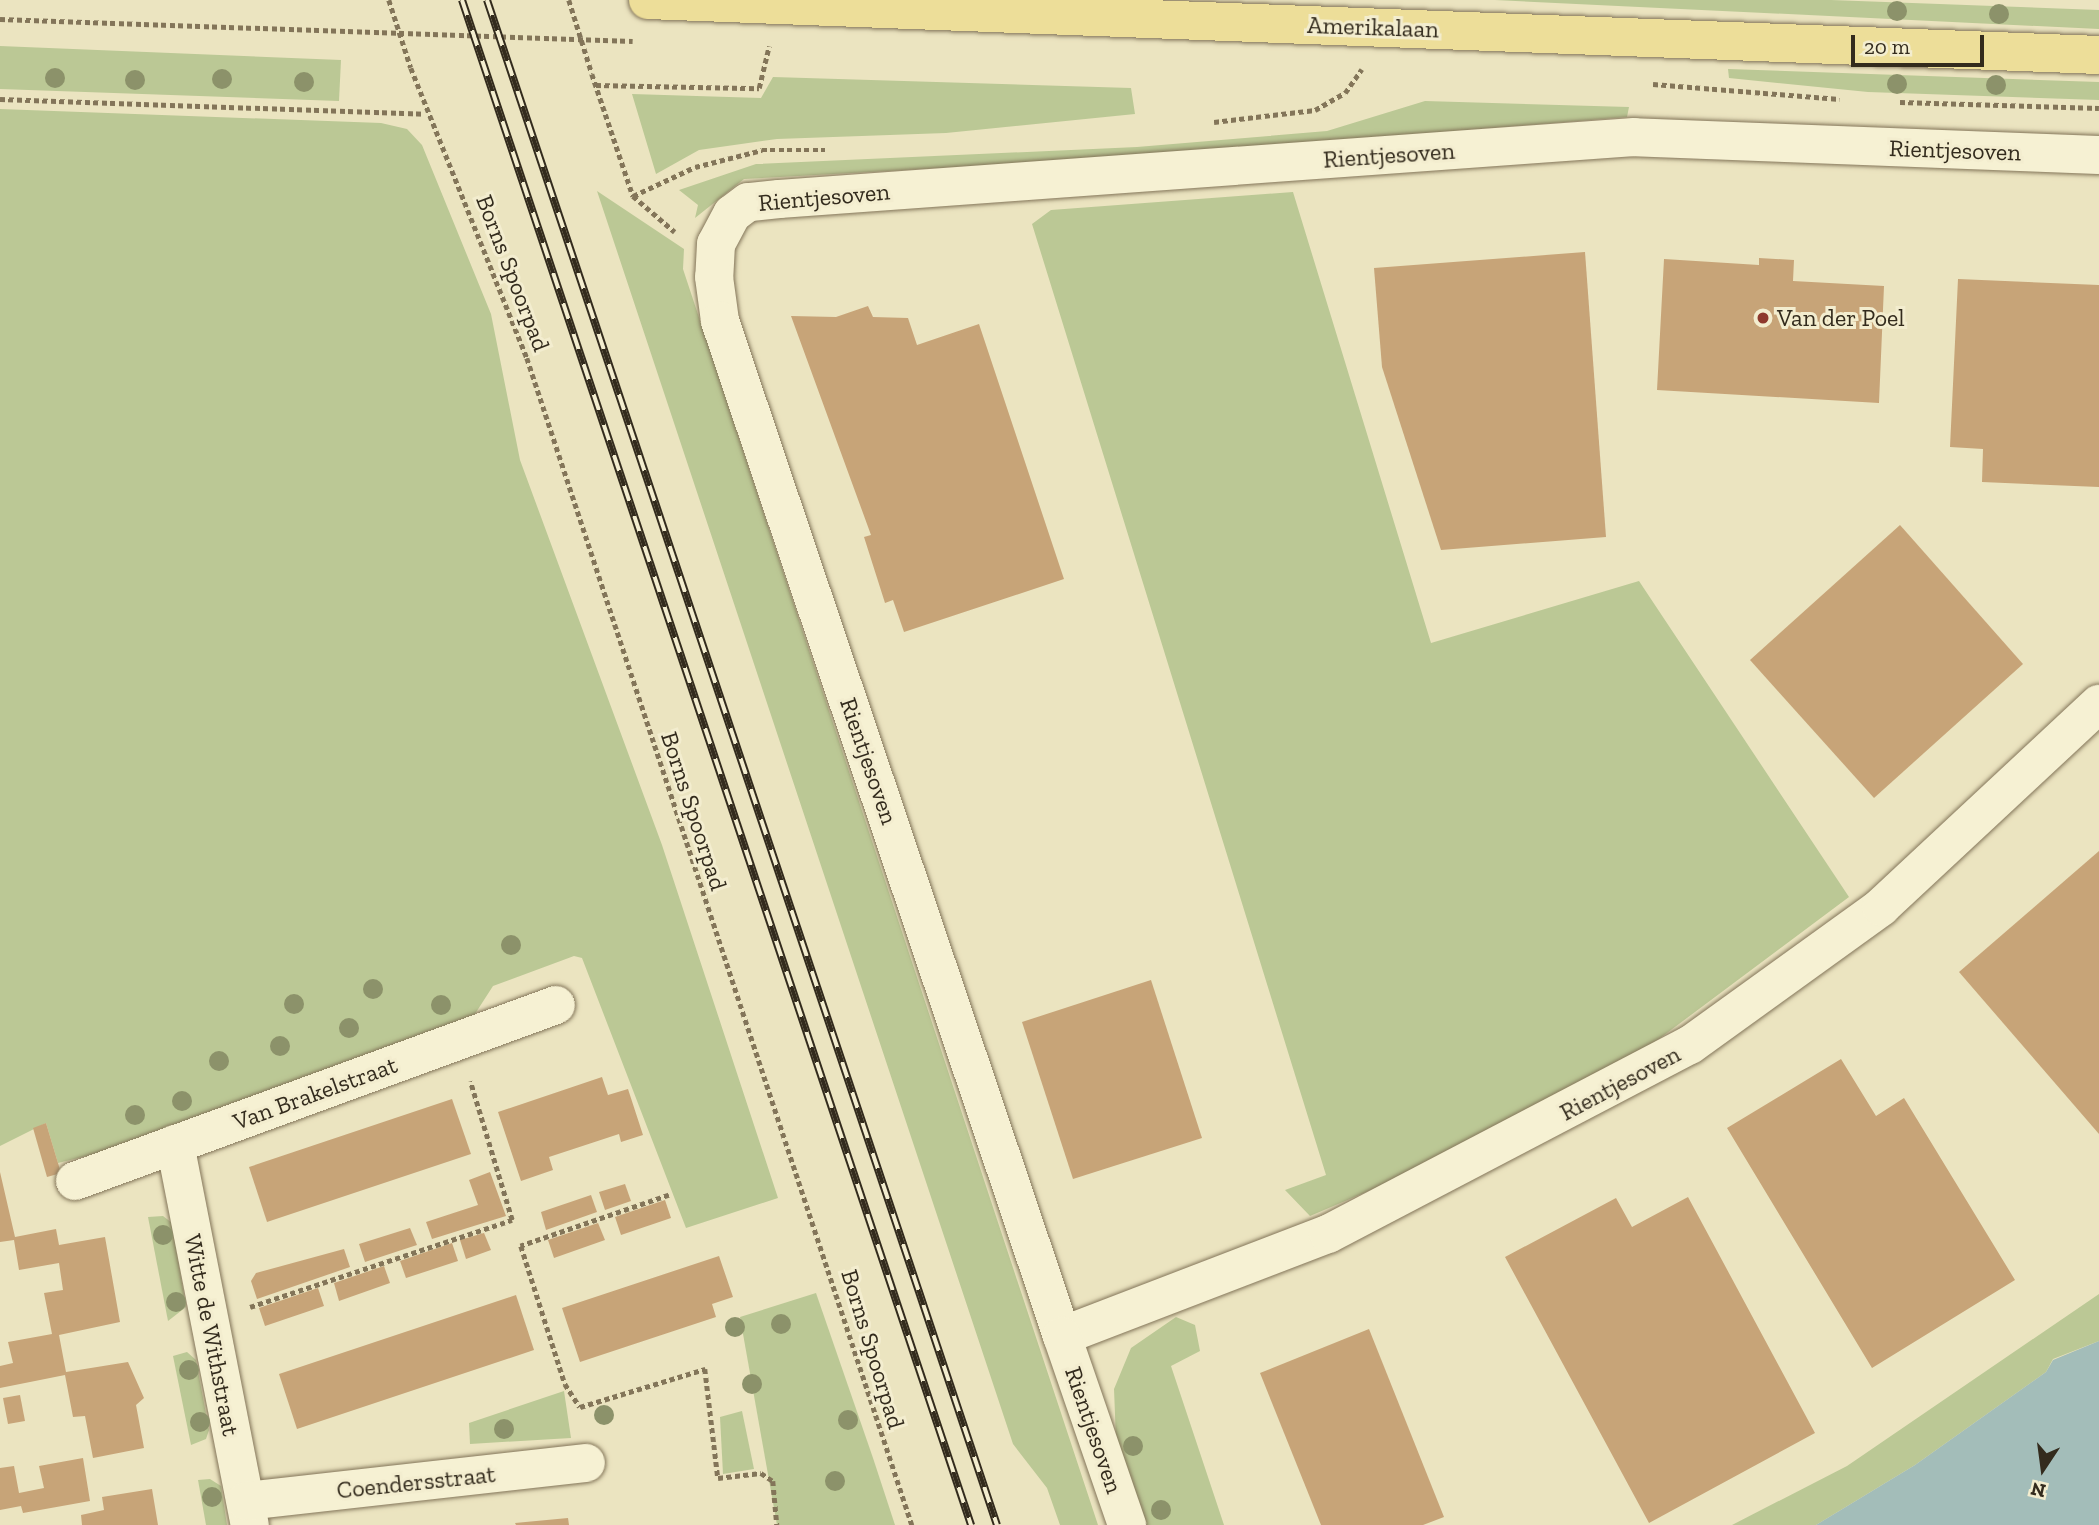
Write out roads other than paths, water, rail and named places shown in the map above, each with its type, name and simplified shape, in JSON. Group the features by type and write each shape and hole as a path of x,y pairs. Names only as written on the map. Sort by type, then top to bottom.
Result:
{"main road":[{"name":"Amerikalaan","path":"648,0 2099,55"}],"street":[{"name":"Rientjesoven","path":"1126,1525 720,321 716,244 732,214 748,202 1634,137 2099,155"},
{"name":"Rientjesoven","path":"1062,1336 1328,1234 1690,1045 1881,907 2099,704"},
{"name":"Van Brakelstraat","path":"75,1181 556,1005"},
{"name":"Witte de Withstraat","path":"174,1144 248,1513"},
{"name":"Coendersstraat","path":"248,1513 586,1463"}],"water":[{"path":"2099,1341 2099,1525 1816,1525 1915,1465 2046,1372 2053,1360"}],"railway":[{"path":"462,0 971,1525"},
{"path":"487,0 997,1525"}],"place":[{"name":"Van der Poel","path":"1763,318"}]}
